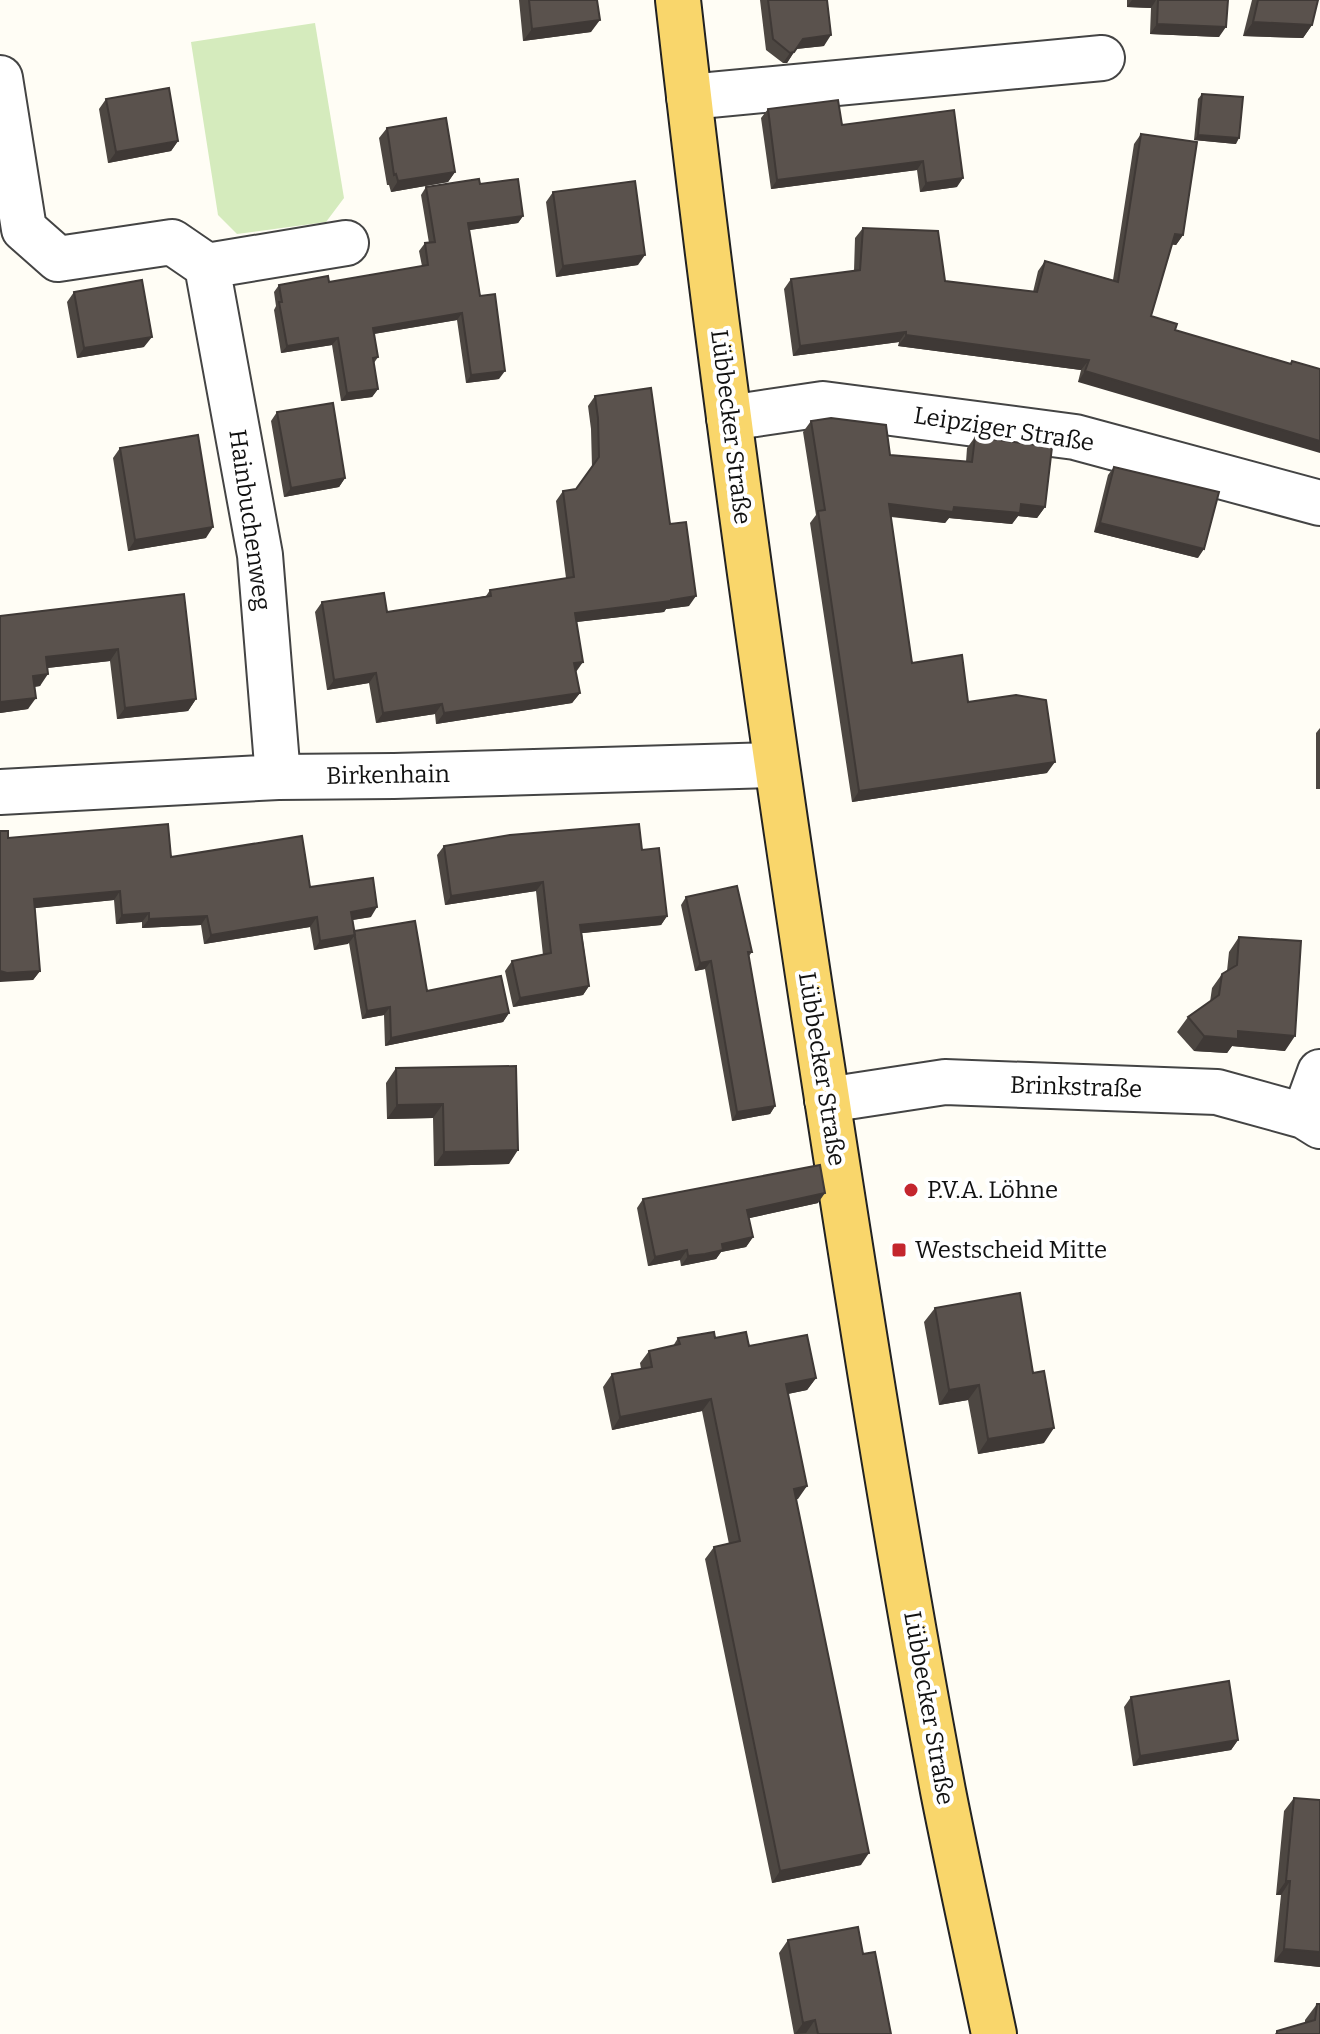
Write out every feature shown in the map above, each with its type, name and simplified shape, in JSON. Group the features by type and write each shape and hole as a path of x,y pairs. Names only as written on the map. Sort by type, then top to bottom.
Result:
{"main road":[{"name":"Lübbecker Straße","path":"678,0 729,418 776,765 827,1100 866,1351 943,1792 994,2034"}],"street":[{"path":"689,97 1102,58"},
{"path":"0,78 24,229 58,259 172,242 207,266 346,243"},
{"name":"Hainbuchenweg","path":"207,266 260,555 278,777"},
{"name":"Leipziger Straße","path":"729,418 823,404 1075,437 1320,503"},
{"name":"Birkenhain","path":"0,792 278,777 776,765"},
{"path":"1312,1121 1320,1072"},
{"name":"Brinkstraße","path":"827,1100 945,1082 1202,1091 1217,1092 1312,1121"}],"green space":[{"path":"315,23 344,198 326,222 237,234 218,215 191,42"}],"building":[{"path":"529,0 597,0 600,20 532,29"},
{"path":"768,0 827,0 831,35 803,39 790,53 773,39"},
{"path":"1158,0 1228,0 1226,27 1157,24"},
{"path":"1258,0 1318,0 1312,25 1253,22"},
{"path":"169,88 178,141 116,152 106,99"},
{"path":"1202,94 1243,97 1239,138 1198,135"},
{"path":"838,100 842,125 954,110 963,178 926,183 923,161 777,180 768,109"},
{"path":"446,118 455,172 398,181 394,175 387,128"},
{"path":"1141,134 1197,142 1183,235 1175,234 1151,316 1177,324 1175,330 1291,364 1292,361 1320,369 1320,441 1085,371 1089,360 906,335 906,332 800,346 791,279 860,270 863,228 938,231 945,281 1037,292 1045,261 1118,282"},
{"path":"479,179 480,184 518,179 523,216 468,223 480,296 495,294 505,371 471,375 462,313 373,328 378,357 373,358 378,389 347,393 338,338 287,346 279,285 328,276 329,282 428,265 425,243 435,242 426,187"},
{"path":"635,181 645,255 563,266 553,192"},
{"path":"142,280 152,337 84,348 74,292"},
{"path":"651,388 670,524 686,522 696,596 575,613 583,662 574,663 580,693 444,713 442,704 383,713 376,673 334,680 322,602 384,593 387,612 491,596 490,590 574,577 563,491 576,489 599,457 595,396"},
{"path":"333,403 345,478 291,488 277,412"},
{"path":"831,418 886,425 890,455 972,462 975,437 1052,447 1045,507 1021,504 1020,513 954,507 953,512 889,504 912,663 962,655 968,702 1016,695 1046,700 1055,762 859,791 818,511 825,510 811,421"},
{"path":"198,435 213,527 135,540 120,448"},
{"path":"1114,467 1219,492 1204,549 1100,523"},
{"path":"184,594 196,699 125,708 118,649 46,657 48,674 33,676 36,698 0,702 0,616"},
{"path":"168,824 171,857 302,836 310,887 373,878 377,907 351,912 355,935 320,941 317,917 211,935 207,916 149,919 149,913 122,915 120,891 34,899 40,971 0,971 0,831 8,831 8,838"},
{"path":"639,824 642,850 659,848 667,916 580,925 589,986 520,998 512,961 551,953 543,882 451,896 444,846 510,835"},
{"path":"737,886 752,952 748,952 775,1106 737,1112 711,961 700,963 686,897"},
{"path":"415,921 427,991 501,976 509,1013 391,1038 390,1007 367,1011 354,931"},
{"path":"1239,937 1301,941 1295,1036 1238,1031 1238,1039 1204,1036 1188,1017 1219,995 1222,974 1237,965"},
{"path":"516,1066 518,1150 444,1152 443,1104 397,1105 396,1068"},
{"path":"820,1165 825,1193 747,1210 753,1237 722,1244 723,1250 705,1254 688,1256 687,1250 655,1257 643,1199"},
{"path":"1020,1293 1033,1373 1044,1371 1054,1428 988,1439 979,1385 949,1390 935,1308"},
{"path":"714,1332 715,1338 746,1332 749,1346 807,1335 816,1378 786,1384 807,1486 794,1489 869,1853 780,1871 714,1547 740,1541 711,1399 620,1417 612,1374 652,1367 649,1351 680,1344 678,1338"},
{"path":"1229,1681 1238,1740 1140,1756 1131,1697"},
{"path":"1294,1798 1320,1800 1320,1952 1284,1949 1290,1881 1286,1881"},
{"path":"858,1927 863,1954 875,1952 891,2034 818,2034 815,2020 803,2023 788,1940"},
{"path":"1317,2004 1320,2004 1320,2034 1277,2034 1277,2031 1315,2020"}],"place":[{"name":"P.V.A. Löhne","path":"911,1190"},
{"name":"Westscheid Mitte","path":"899,1250"}]}
